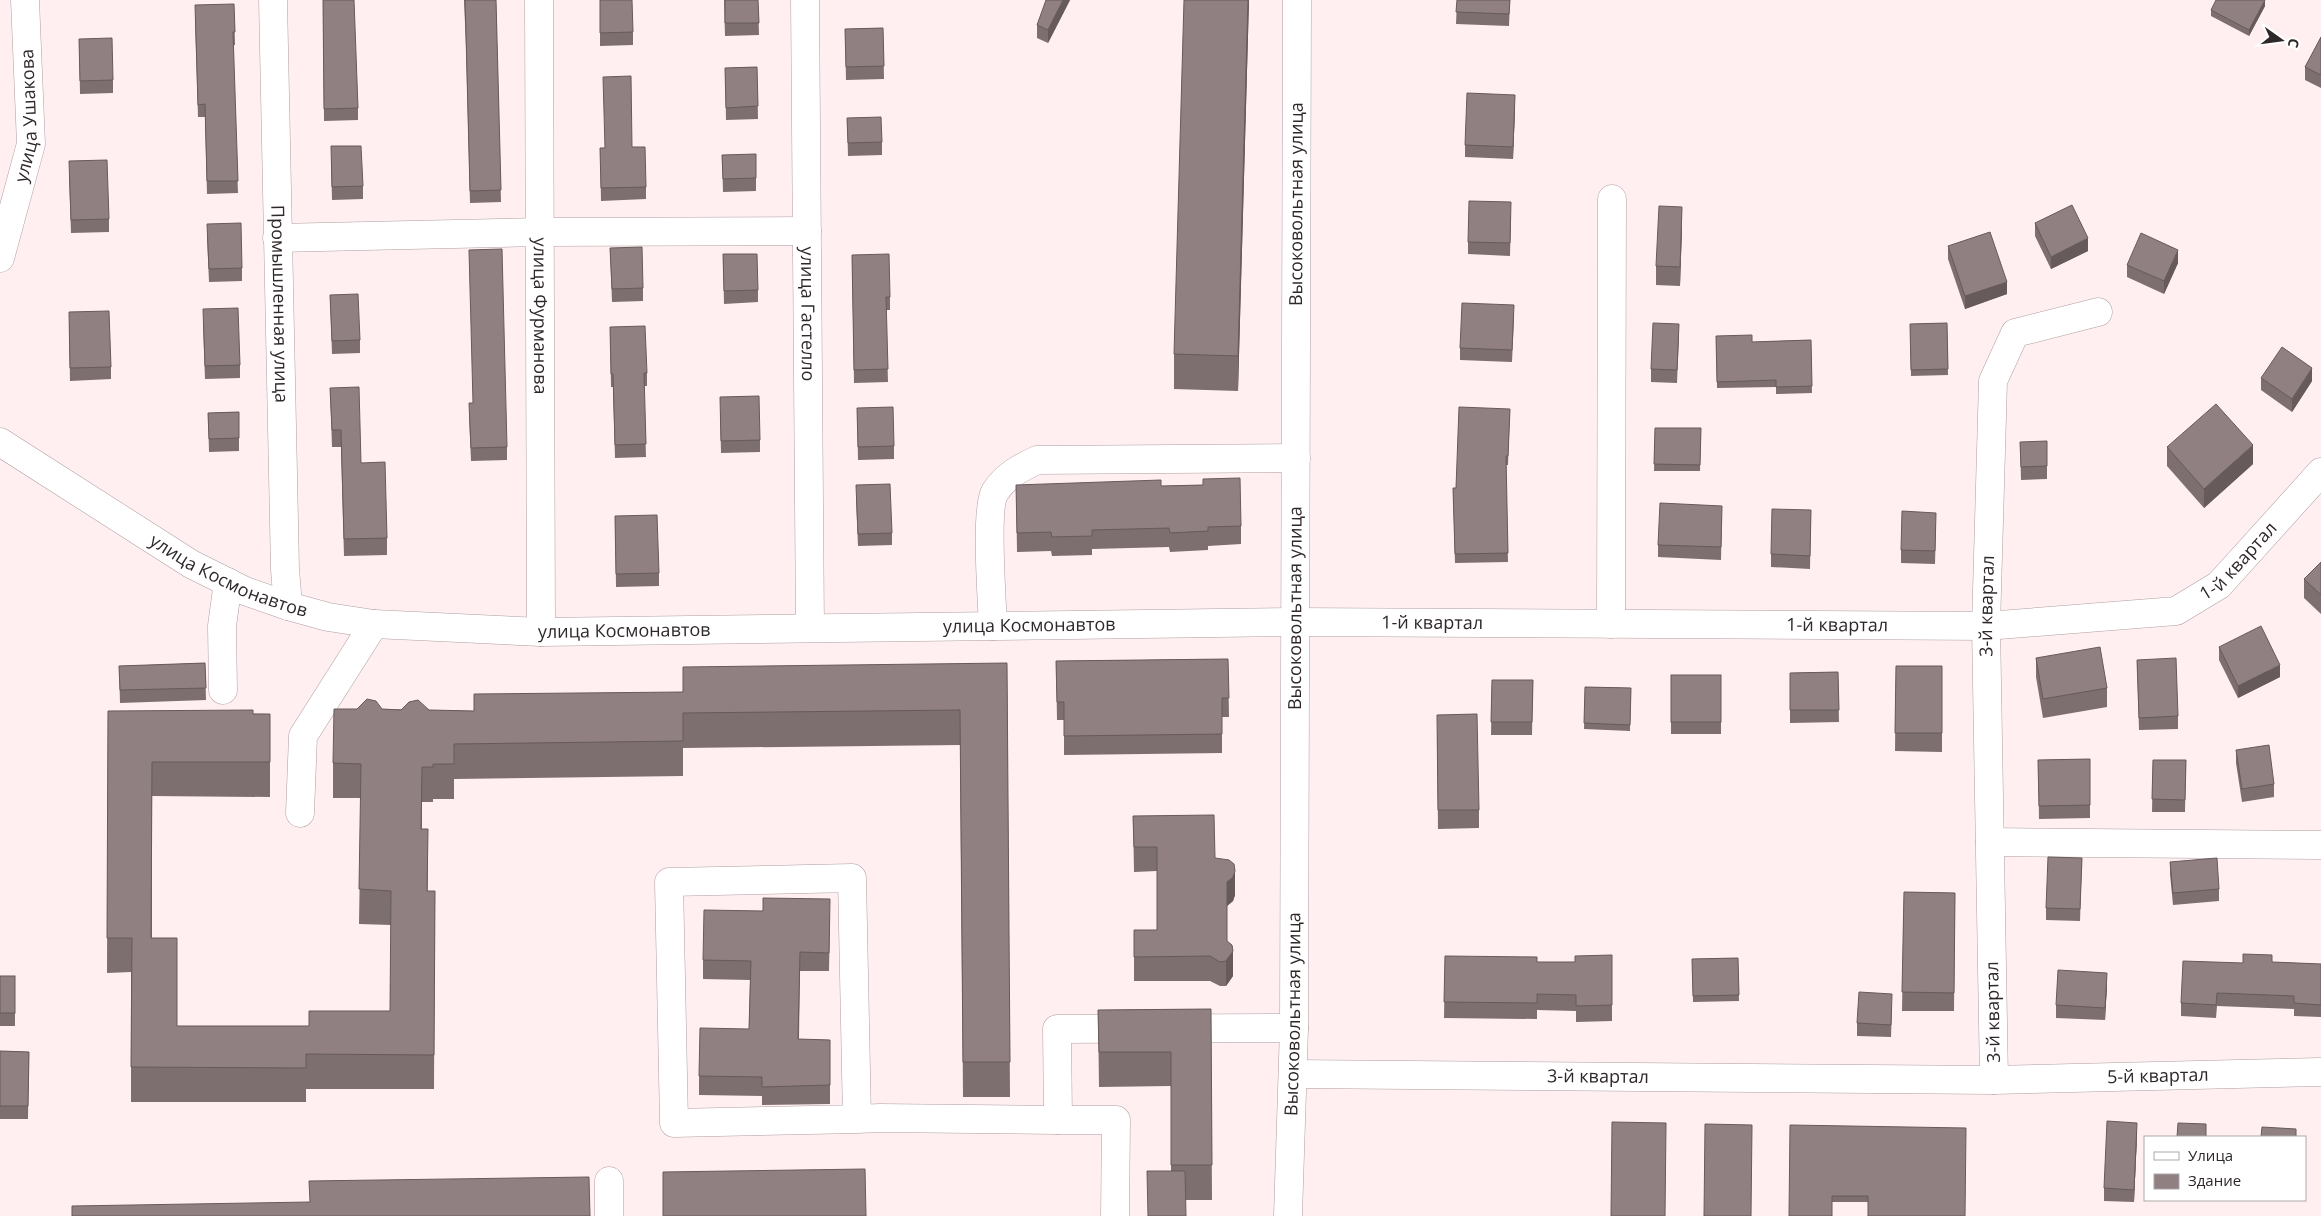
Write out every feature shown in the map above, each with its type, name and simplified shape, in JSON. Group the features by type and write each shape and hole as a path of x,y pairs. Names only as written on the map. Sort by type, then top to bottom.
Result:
{"street":[{"name":"улица Ушакова","path":"1,246 31,144 25,0"},
{"name":"Промышленная улица","path":"273,0 285,569 288,606"},
{"name":"улица Фурманова","path":"539,0 541,632"},
{"name":"улица Гастелло","path":"805,0 810,628"},
{"name":"Высоковольтная улица","path":"1288,1216 1294,1028 1297,0"},
{"path":"1612,199 1612,624"},
{"path":"277,238 540,232 807,231"},
{"name":"3-й квартал","path":"1293,1074 1994,1080 1986,626 1993,381 2015,333 2098,312"},
{"name":"улица Космонавтов","path":"0,442 192,564 245,591 328,617 374,624 541,632 1296,622"},
{"path":"993,626 989,522 994,493 1013,472 1037,460 1296,458"},
{"name":"1-й квартал","path":"1296,622 1986,626 2176,611 2219,584 2320,476"},
{"path":"223,690 222,626 228,582"},
{"path":"300,813 303,736 374,624"},
{"path":"1990,842 2321,845"},
{"path":"857,1119 852,878 669,882 674,1123 857,1119 1116,1120 1115,1216"},
{"path":"1058,1120 1058,1029 1294,1028"},
{"name":"5-й квартал","path":"1994,1080 2321,1072"},
{"path":"609,1181 609,1216"}],"building":[{"path":"323,0 354,0 358,108 324,109"},
{"path":"465,0 496,0 501,190 470,191"},
{"path":"600,0 632,0 633,32 600,33"},
{"path":"725,0 758,0 759,23 725,23"},
{"path":"1046,0 1063,0 1048,30 1037,25"},
{"path":"1184,0 1248,0 1238,356 1174,354"},
{"path":"1457,0 1510,0 1509,14 1456,12"},
{"path":"2216,0 2265,0 2249,30 2211,10"},
{"path":"234,4 235,32 233,32 238,181 207,181 205,104 198,105 195,5"},
{"path":"883,28 884,66 846,67 845,29"},
{"path":"2321,37 2321,75 2305,67"},
{"path":"112,38 113,80 80,81 79,39"},
{"path":"757,67 758,106 726,108 725,68"},
{"path":"631,76 632,147 645,147 646,187 601,188 600,148 605,148 603,77"},
{"path":"1467,93 1515,95 1513,147 1465,145"},
{"path":"881,117 882,142 848,143 847,118"},
{"path":"331,146 361,146 363,186 332,187"},
{"path":"756,154 756,178 723,179 722,155"},
{"path":"107,160 109,219 71,220 69,161"},
{"path":"1469,201 1511,202 1510,243 1468,242"},
{"path":"2072,205 2088,238 2051,257 2035,223"},
{"path":"1659,206 1682,207 1680,267 1656,266"},
{"path":"241,223 242,268 209,269 207,224"},
{"path":"1990,232 2007,282 1965,296 1948,246"},
{"path":"2141,233 2178,250 2164,281 2127,265"},
{"path":"642,247 643,288 612,289 610,248"},
{"path":"502,249 507,447 471,448 469,403 473,403 469,250"},
{"path":"723,254 757,254 758,290 724,291"},
{"path":"889,254 890,297 886,297 888,369 854,370 852,255"},
{"path":"358,294 360,340 332,341 330,295"},
{"path":"1462,303 1514,305 1512,350 1460,348"},
{"path":"238,308 240,365 205,366 203,309"},
{"path":"109,311 111,367 70,368 69,312"},
{"path":"1653,323 1679,324 1677,370 1651,369"},
{"path":"1947,323 1948,369 1911,370 1910,324"},
{"path":"645,326 647,373 644,373 646,444 615,445 610,327"},
{"path":"1752,335 1752,342 1811,340 1812,386 1776,387 1776,380 1717,382 1716,336"},
{"path":"2282,347 2312,368 2292,399 2261,378"},
{"path":"359,387 361,463 385,462 387,538 344,539 341,430 332,430 330,388"},
{"path":"759,396 760,440 721,441 720,397"},
{"path":"2216,404 2253,445 2204,489 2167,447"},
{"path":"893,407 894,446 858,447 857,408"},
{"path":"1459,407 1510,409 1508,456 1506,456 1508,553 1455,554 1453,488 1456,488"},
{"path":"239,412 239,438 209,439 208,413"},
{"path":"1655,428 1701,428 1700,465 1654,464"},
{"path":"2047,441 2047,466 2021,467 2020,442"},
{"path":"1240,478 1241,526 1208,527 1208,531 1170,533 1169,528 1092,530 1092,536 1052,537 1051,532 1017,533 1016,485 1161,480 1161,486 1203,485 1203,479"},
{"path":"890,484 892,533 858,534 856,485"},
{"path":"1660,503 1722,506 1721,547 1658,545"},
{"path":"1772,509 1811,510 1810,556 1771,554"},
{"path":"1902,511 1936,513 1935,551 1901,550"},
{"path":"657,515 659,573 616,574 615,516"},
{"path":"2321,562 2321,595 2304,579"},
{"path":"2261,626 2280,665 2238,686 2219,647"},
{"path":"2100,647 2107,688 2043,699 2036,658"},
{"path":"2176,658 2178,716 2139,718 2137,660"},
{"path":"1228,659 1229,698 1222,698 1222,734 1064,736 1064,702 1057,702 1056,661"},
{"path":"205,663 206,688 120,690 119,666"},
{"path":"1007,663 1010,1062 963,1062 960,710 683,713 683,741 454,744 454,764 433,764 433,767 422,767 421,829 428,829 427,891 435,891 434,1055 306,1054 306,1068 131,1067 132,938 107,938 108,711 253,710 253,714 270,714 270,762 152,762 151,938 177,938 177,1026 309,1026 309,1011 390,1011 391,891 359,889 361,764 333,763 334,709 357,709 367,699 376,701 382,709 401,710 409,702 418,700 429,710 474,711 474,694 683,692 683,667"},
{"path":"1896,666 1942,666 1942,733 1895,733"},
{"path":"1838,672 1839,710 1790,710 1790,673"},
{"path":"1671,675 1721,675 1721,722 1671,722"},
{"path":"1492,680 1533,680 1532,722 1491,722"},
{"path":"1585,687 1631,688 1630,725 1584,723"},
{"path":"1477,714 1479,810 1438,810 1437,715"},
{"path":"2269,745 2274,784 2242,789 2236,750"},
{"path":"2090,759 2090,805 2039,806 2038,760"},
{"path":"2153,760 2186,760 2185,800 2152,799"},
{"path":"1214,815 1215,858 1229,860 1234,864 1235,871 1233,877 1227,882 1227,941 1232,945 1233,951 1226,961 1220,962 1210,956 1134,957 1134,930 1157,930 1157,847 1134,847 1133,816"},
{"path":"2048,857 2082,858 2080,909 2046,908"},
{"path":"2217,858 2219,889 2173,893 2170,862"},
{"path":"1904,892 1955,893 1954,993 1902,992"},
{"path":"763,898 830,899 829,953 800,952 798,1039 830,1040 830,1085 762,1087 762,1077 699,1076 700,1028 749,1029 751,961 703,960 704,910 763,911"},
{"path":"2243,954 2272,955 2272,962 2321,964 2321,1005 2294,1003 2294,996 2217,993 2216,1005 2181,1003 2183,961 2243,963"},
{"path":"1612,955 1612,1005 1576,1006 1576,995 1537,994 1537,1003 1444,1002 1445,956 1537,957 1537,962 1575,962 1575,956"},
{"path":"1738,958 1739,995 1693,996 1692,959"},
{"path":"2058,970 2107,973 2105,1008 2056,1005"},
{"path":"0,976 15,976 15,1013 0,1013"},
{"path":"1859,992 1892,994 1891,1025 1857,1023"},
{"path":"1211,1009 1212,1165 1171,1165 1171,1052 1099,1052 1098,1010"},
{"path":"0,1051 29,1052 28,1106 0,1106"},
{"path":"2107,1121 2137,1123 2134,1190 2104,1188"},
{"path":"1612,1122 1666,1123 1665,1216 1611,1216"},
{"path":"2178,1123 2206,1124 2206,1136 2177,1136"},
{"path":"1705,1124 1752,1125 1751,1216 1704,1216"},
{"path":"1790,1125 1966,1128 1965,1216 1868,1216 1868,1196 1832,1196 1832,1216 1789,1216"},
{"path":"2262,1127 2296,1129 2296,1136 2261,1136"},
{"path":"865,1169 866,1216 663,1216 663,1172"},
{"path":"1147,1171 1185,1171 1186,1216 1148,1216"},
{"path":"589,1177 590,1216 72,1216 72,1206 310,1202 309,1181"}]}
